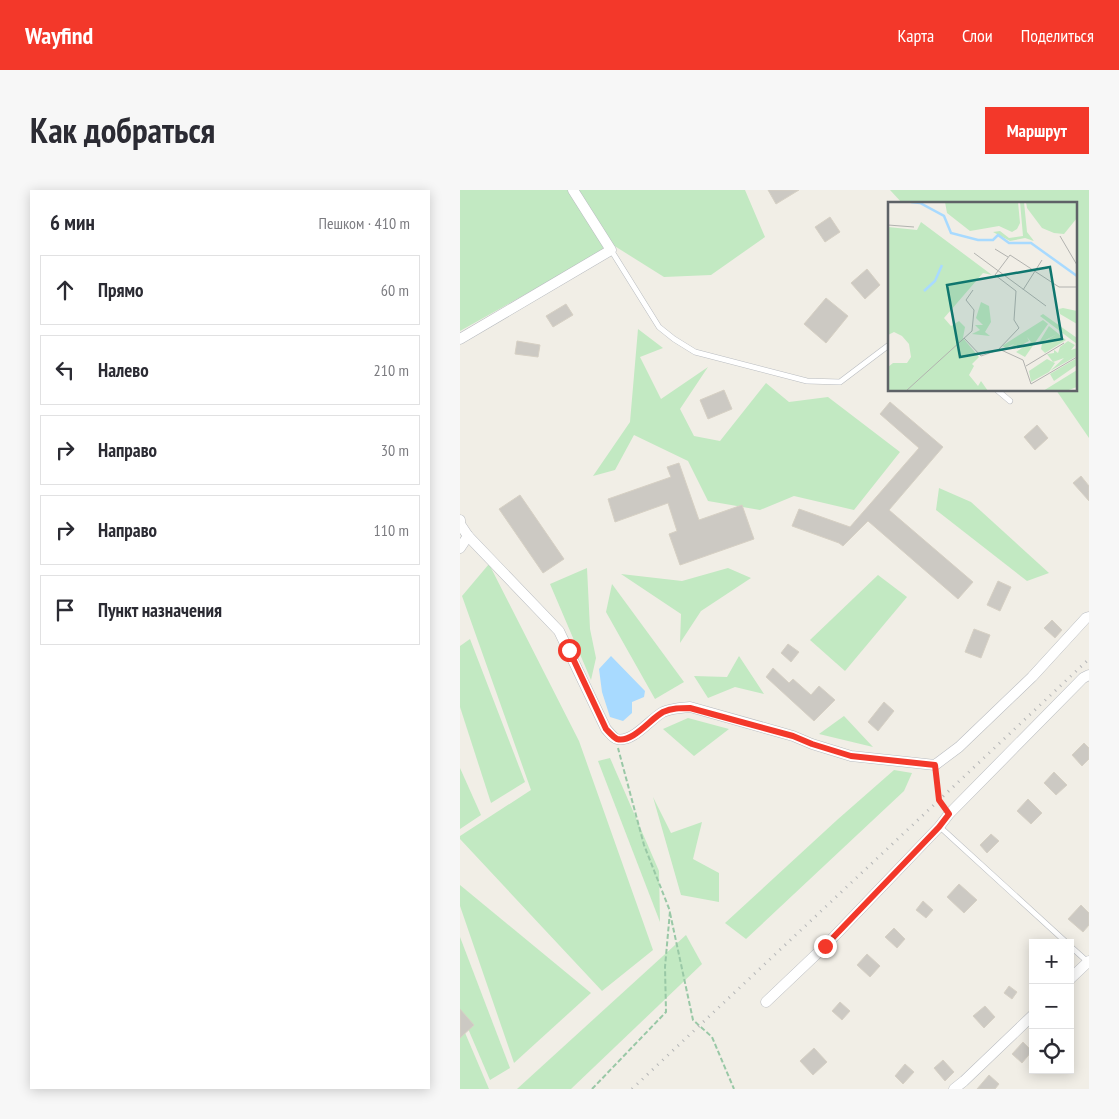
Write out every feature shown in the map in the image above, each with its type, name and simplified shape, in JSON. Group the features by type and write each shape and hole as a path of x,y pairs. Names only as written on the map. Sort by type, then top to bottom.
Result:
{"street":[{"path":"460,339 611,250 573,190"},
{"path":"460,520 460,524 468,536 560,632 606,729 616,739 626,740 668,710 673,708 690,708 793,736 851,756 935,765 959,747 1032,677 1086,618 1089,618"},
{"path":"460,548 468,536"},
{"path":"766,1002 825,946 939,827 949,814 1083,678 1089,675"},
{"path":"1074,975 1089,962"},
{"path":"954,1089 1029,1019"}],"lane":[{"path":"611,250 659,327 695,352 807,381 840,382 888,345"},
{"path":"998,391 1010,401"},
{"path":"939,827 1062,939"},
{"path":"1074,949 1089,962"}],"path":[{"path":"616,739 644,845 670,911 693,1020 712,1037 734,1089"},
{"path":"935,765 939,800 949,814"},
{"path":"592,1089 666,1012 664,967 670,911"}],"green space":[{"path":"460,190 745,190 765,237 711,275 664,277 613,245 460,331"},
{"path":"890,190 1089,190 1089,438 1057,391 1076,391 1076,202 901,202"},
{"path":"638,329 663,348 640,357 661,399 708,367 680,409 694,436 720,441 766,383 789,402 828,397 900,452 854,510 794,496 760,510 708,501 688,461 634,435 615,470 593,476 630,422"},
{"path":"939,488 971,502 1049,573 1027,581 936,510"},
{"path":"489,564 579,741 653,950 602,991 460,839 460,836 531,790 462,596"},
{"path":"587,568 590,629 596,658 591,680 550,584"},
{"path":"728,568 751,578 701,611 680,643 681,614 621,574 682,581"},
{"path":"878,575 907,597 845,671 810,640"},
{"path":"612,584 684,682 655,699 606,612"},
{"path":"470,639 525,782 491,803 460,707 460,646"},
{"path":"739,656 764,694 735,687 708,698 694,676 727,677"},
{"path":"844,716 873,747 819,734"},
{"path":"688,718 729,729 694,756 663,729"},
{"path":"610,758 659,871 660,922 598,761"},
{"path":"460,768 481,815 460,829"},
{"path":"894,770 912,773 904,791 746,939 725,923 837,820"},
{"path":"653,797 671,833 702,822 693,859 719,873 719,902 681,895"},
{"path":"460,885 591,993 514,1063 460,906"},
{"path":"686,935 702,964 571,1089 517,1089"},
{"path":"460,937 510,1068 490,1080 460,1010"},
{"path":"460,1021 489,1089 460,1089"}],"water":[{"path":"611,656 645,691 644,697 632,702 632,713 623,721 610,717 602,692 599,669"}],"building":[{"path":"768,190 799,190 776,204"},
{"path":"830,217 840,232 825,242 815,227"},
{"path":"867,269 880,285 865,299 851,283"},
{"path":"826,298 848,316 826,343 804,324"},
{"path":"566,304 573,315 553,327 546,316"},
{"path":"517,341 540,345 538,357 515,354"},
{"path":"724,390 732,409 708,419 700,400"},
{"path":"890,402 943,447 889,510 973,582 958,599 868,521 843,546 792,526 799,509 850,527 919,448 880,414"},
{"path":"1037,425 1048,438 1035,450 1024,437"},
{"path":"679,463 699,520 742,505 754,539 680,565 669,534 677,531 668,503 615,522 608,499 671,477 667,467"},
{"path":"1081,476 1089,486 1089,501 1073,483"},
{"path":"520,495 564,559 543,573 499,509"},
{"path":"998,581 1011,587 1000,611 987,605"},
{"path":"1052,620 1062,630 1055,638 1044,628"},
{"path":"974,629 990,635 981,658 965,652"},
{"path":"788,644 799,652 791,662 781,653"},
{"path":"773,668 789,683 793,679 811,695 819,686 835,700 814,721 766,677"},
{"path":"884,702 894,711 878,731 868,722"},
{"path":"1084,743 1089,748 1089,759 1082,766 1072,755"},
{"path":"1054,772 1067,785 1056,795 1044,783"},
{"path":"1028,799 1042,813 1031,824 1017,811"},
{"path":"991,834 999,841 987,853 980,845"},
{"path":"959,884 977,900 964,913 947,897"},
{"path":"923,901 933,910 926,918 916,910"},
{"path":"1081,905 1089,913 1089,925 1083,932 1068,919"},
{"path":"894,928 905,939 897,948 885,937"},
{"path":"867,954 880,966 870,977 857,965"},
{"path":"1009,986 1017,992 1012,999 1004,993"},
{"path":"840,1002 850,1011 842,1020 832,1011"},
{"path":"985,1006 995,1017 984,1028 973,1016"},
{"path":"460,1009 474,1025 460,1038"},
{"path":"1023,1042 1029,1048 1029,1055 1022,1063 1012,1054"},
{"path":"814,1048 827,1062 813,1075 800,1061"},
{"path":"943,1060 954,1072 945,1081 934,1068"},
{"path":"905,1064 914,1072 903,1084 895,1076"},
{"path":"989,1075 999,1084 995,1089 977,1089"}],"railway":[{"path":"632,1089 1089,659"}],"route":[{"path":"569,650 606,729 616,739 626,740 662,713 673,708 690,708 793,736 851,756 935,765 939,800 949,814 939,827 825,946"}]}
